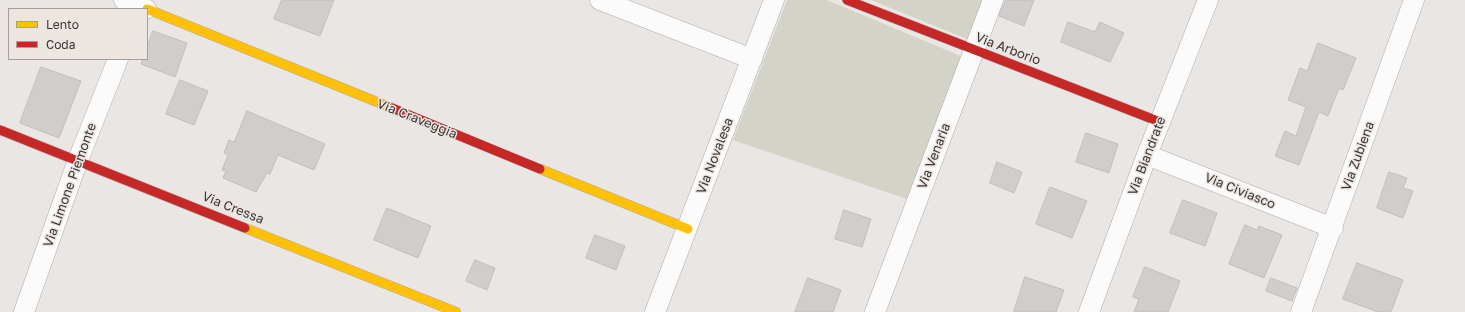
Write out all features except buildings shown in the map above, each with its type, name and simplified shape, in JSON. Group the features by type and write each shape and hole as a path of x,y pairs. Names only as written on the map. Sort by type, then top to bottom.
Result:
{"street":[{"path":"600,0 752,59"},
{"name":"Via Novalesa","path":"655,312 688,229 774,0"},
{"name":"Via Arborio","path":"847,0 1160,122"},
{"name":"Via Venaria","path":"875,312 993,0"},
{"name":"Via Biandrate","path":"1089,312 1147,155 1208,0"},
{"name":"Via Zubiena","path":"1301,312 1333,228 1414,0"},
{"name":"Via Craveggia","path":"148,10 688,229"},
{"name":"Via Limone Piemonte","path":"24,312 78,160 118,60"},
{"name":"Via Cressa","path":"0,130 456,312"},
{"name":"Via Civiasco","path":"1147,155 1333,228"}],"shaded area":[{"path":"787,0 827,0 963,57 907,199 733,140"},
{"path":"871,0 986,0 975,32 967,39"}],"traffic: slow":[{"path":"148,9 392,108"},
{"path":"540,169 688,229"},
{"path":"245,228 456,312"}],"traffic: jam":[{"path":"847,0 1160,122"},
{"path":"392,108 540,169"},
{"path":"0,130 245,228"}]}
